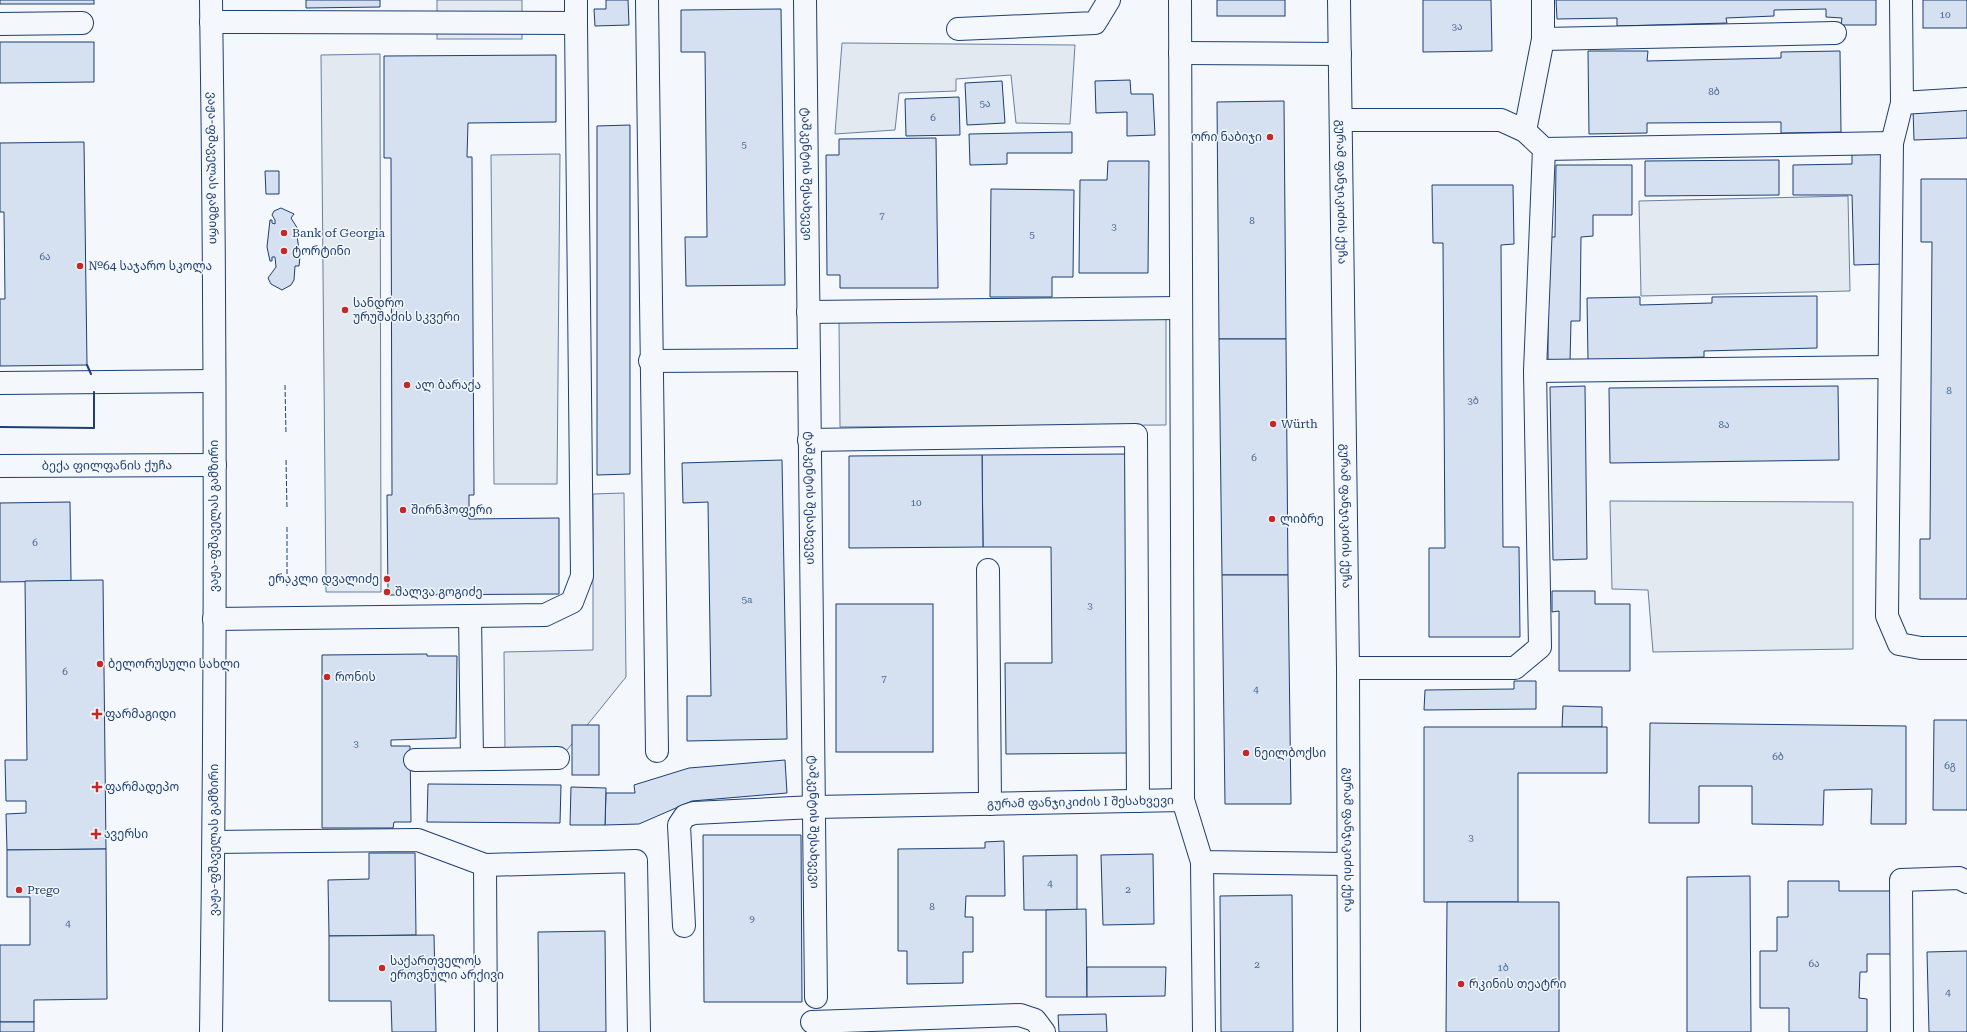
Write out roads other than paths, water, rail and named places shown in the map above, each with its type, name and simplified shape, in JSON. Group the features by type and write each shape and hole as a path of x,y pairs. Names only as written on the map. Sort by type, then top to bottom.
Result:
{"main road":[{"name":"ვაჟა-ფშაველას გამზირი","path":"211,0 215,465 214,842 211,1032"},
{"path":"214,619 545,615 572,602 582,576 576,0"},
{"path":"647,0 650,361 657,751"},
{"name":"ტაშკენტის შესახვევი","path":"805,0 816,997"},
{"path":"958,29 1095,24 1109,0"},
{"path":"1180,0 1183,800"},
{"name":"გურამ ფანჯიკიძის ქუჩა","path":"1339,0 1348,668 1348,1032"},
{"path":"1525,131 1543,39 1543,0"},
{"path":"1901,0 1902,103 1892,143 1888,367 1887,616 1899,644 1921,648 1967,648"},
{"path":"212,22 576,23"},
{"path":"0,24 82,23"},
{"path":"1543,39 1835,33"},
{"path":"1180,53 1340,54"},
{"path":"1902,103 1967,99"},
{"path":"1341,120 1501,120 1525,131 1544,149 1892,143"},
{"path":"1348,668 1515,668 1540,647 1535,371 1544,149"},
{"path":"808,312 1181,308"},
{"path":"650,361 809,360"},
{"path":"1535,371 1888,367"},
{"path":"0,383 214,382"},
{"path":"810,440 1136,435 1138,801"},
{"name":"ბექა ფილფანის ქუჩა","path":"0,466 215,465"},
{"path":"988,570 990,804"},
{"path":"470,616 472,759"},
{"path":"415,760 558,758"},
{"name":"გურამ ფანჯიკიძის I შესახვევი","path":"684,926 678,836 679,825 685,816 694,814 814,807 1183,800 1202,862 1204,1032"},
{"path":"214,842 418,840 485,865 636,861 639,1032"},
{"path":"1202,862 1348,864"},
{"path":"485,865 486,1032"},
{"path":"1902,1032 1900,880 1959,878 1967,882"},
{"path":"812,1022 1020,1015 1036,1020 1044,1032"}],"place":[{"name":"ორი ნაბიჯი","path":"1270,137"},
{"name":"Bank of Georgia","path":"284,233"},
{"name":"ტორტინი","path":"284,251"},
{"name":"№64 საჯარო სკოლა","path":"80,266"},
{"name":"სანდრო ურუშაძის სკვერი","path":"345,310"},
{"name":"ალ ბარაქა","path":"407,385"},
{"name":"Würth","path":"1273,424"},
{"name":"შირნჰოფერი","path":"403,510"},
{"name":"ლიბრე","path":"1272,519"},
{"name":"ერაკლი დვალიძე","path":"387,579"},
{"name":"შალვა გოგიძე","path":"387,592"},
{"name":"ბელორუსული სახლი","path":"100,664"},
{"name":"რონის","path":"327,677"},
{"name":"ფარმაგიდი","path":"97,714"},
{"name":"ნეილბოქსი","path":"1246,753"},
{"name":"ფარმადეპო","path":"97,787"},
{"name":"ავერსი","path":"96,834"},
{"name":"Prego","path":"19,890"},
{"name":"საქართველოს ეროვნული არქივი","path":"382,968"},
{"name":"რკინის თეატრი","path":"1461,984"}]}
